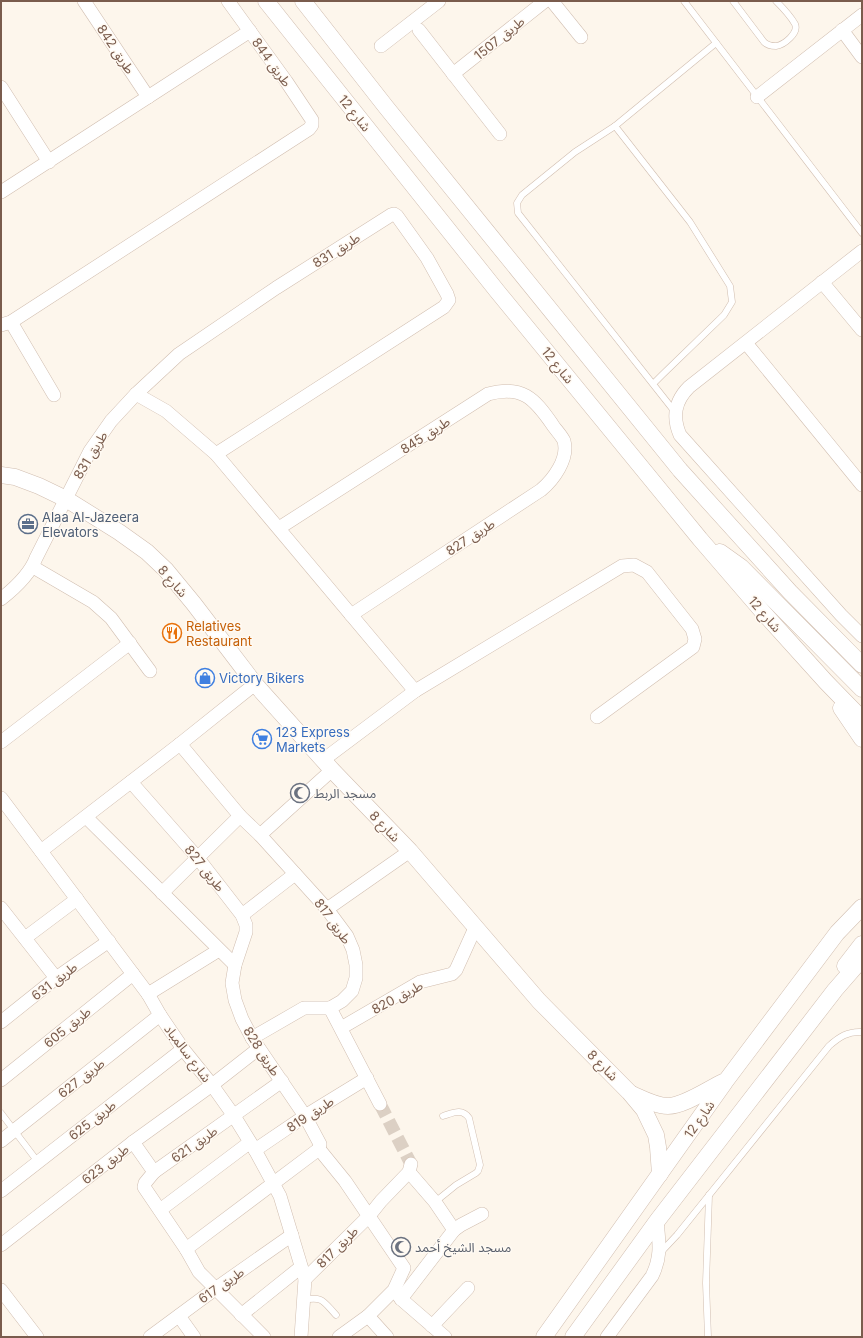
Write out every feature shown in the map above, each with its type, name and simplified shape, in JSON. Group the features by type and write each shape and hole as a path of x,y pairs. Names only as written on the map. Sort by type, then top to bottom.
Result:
{"street":[{"name":"طريق 842","path":"84,1 148,97"},
{"name":"طريق 844","path":"6,324 309,129 312,124 312,120 286,81 228,1"},
{"name":"شارع 12","path":"266,1 502,297 700,539 826,682 862,719"},
{"path":"303,1 391,113 680,470 790,592 862,665"},
{"path":"381,46 439,1"},
{"name":"طريق 1507","path":"453,74 545,1"},
{"path":"552,1 581,38"},
{"path":"757,97 862,15"},
{"path":"419,30 500,134"},
{"path":"842,30 862,57"},
{"path":"1,192 250,31"},
{"path":"1,87 49,162"},
{"name":"طريق 831","path":"1,599 17,585 33,567 36,558 90,451 111,421 136,394 179,354 276,288 391,215 394,214 397,216 427,258 447,294 449,300 444,307 216,454"},
{"path":"862,251 746,342 682,395 675,413 676,425 680,435 841,615 862,636"},
{"path":"822,282 862,330"},
{"path":"6,324 54,395"},
{"path":"746,342 862,485"},
{"name":"طريق 845","path":"279,528 488,394 505,391 514,392 532,399 539,405 564,441"},
{"path":"136,394 166,411 216,454 415,692"},
{"name":"طريق 827","path":"351,615 549,484 560,468 564,450 564,441"},
{"name":"شارع 8","path":"1,475 15,477 39,486 66,499 119,532 147,552 166,570 255,684 328,765 410,852 539,1001 629,1092 644,1110 656,1135 660,1161 660,1174"},
{"path":"700,539 741,567 862,689"},
{"path":"260,835 328,765 415,692 622,566 634,565 647,572 692,629 695,639 693,647 597,717"},
{"path":"33,567 93,602 110,618 150,672"},
{"path":"1,742 130,643"},
{"path":"826,682 862,739"},
{"path":"41,851 255,684"},
{"name":"طريق 817","path":"180,744 240,816 260,835 327,909 347,936 353,950 356,965 356,978 352,991 342,1001 330,1008"},
{"name":"طريق 827","path":"131,782 197,857 242,915 246,925 246,932 235,965"},
{"name":"شارع سالمباد","path":"1,798 148,994 183,1049 212,1084 234,1116 280,1196 303,1273 303,1300 300,1337"},
{"path":"86,816 235,965"},
{"path":"162,893 240,816"},
{"path":"327,909 410,852"},
{"path":"242,915 295,874"},
{"path":"837,933 844,918 862,893"},
{"path":"25,938 76,899"},
{"name":"شارع 12","path":"544,1337 725,1082 837,933 862,907"},
{"path":"1,908 56,978"},
{"name":"طريق 820","path":"340,1028 420,982 452,974 456,970 475,928"},
{"name":"طريق 631","path":"1,1022 56,978 108,941"},
{"path":"799,1036 802,1021 807,1013 862,944"},
{"path":"148,994 219,950"},
{"path":"573,1337 657,1221 835,990 860,963"},
{"name":"طريق 828","path":"235,965 232,983 235,1000 242,1019 255,1043 305,1116 320,1144 319,1149"},
{"name":"طريق 605","path":"1,1080 133,974"},
{"name":"طريق 623","path":"1,1245 133,1142 212,1084 255,1043 304,1008 330,1008"},
{"path":"330,1008 380,1104"},
{"name":"طريق 627","path":"1,1141 160,1015"},
{"name":"طريق 625","path":"1,1191 183,1049"},
{"name":"طريق 819","path":"160,1210 252,1146 367,1078"},
{"name":"طريق 621","path":"160,1210 144,1187 145,1183 154,1172 282,1081"},
{"name":"شارع 8","path":"629,1092 658,1105 668,1106 682,1104 725,1082"},
{"path":"133,1142 154,1172"},
{"path":"186,1249 319,1149 345,1181 404,1266 398,1294"},
{"name":"طريق 817","path":"242,1314 303,1273 370,1216 410,1168 435,1202"},
{"path":"435,1202 454,1230"},
{"path":"160,1210 186,1249 199,1272 214,1289 242,1314 264,1337"},
{"path":"339,1337 398,1294 454,1230 482,1214"},
{"path":"607,1337 652,1276 659,1253 660,1243 657,1221"},
{"name":"طريق 617","path":"150,1337 214,1289 292,1235"},
{"path":"432,1326 468,1288"},
{"path":"1,1290 37,1337"},
{"path":"398,1294 445,1337"},
{"path":"178,1316 194,1337"},
{"path":"368,1316 387,1337"}],"lane":[{"path":"684,1 862,233"},
{"path":"733,1 764,42 768,45 774,46 780,45 793,34 796,29 795,24 776,1"},
{"path":"675,413 518,213 517,203 522,195 575,152 615,126 716,43"},
{"path":"615,126 690,222 730,286 732,302 724,315 653,384"},
{"path":"659,1253 677,1235 829,1046 837,1038 848,1033 862,1032"},
{"path":"435,1202 478,1171 480,1165 469,1118 466,1114 458,1111 443,1116"},
{"path":"1,1113 38,1162"},
{"path":"708,1337 706,1284 710,1194"},
{"path":"303,1300 313,1298 322,1300 336,1315"}],"tunnel":[{"path":"380,1104 411,1164"}],"place":[{"name":"Alaa Al-Jazeera Elevators","path":"28,524"},
{"name":"Relatives Restaurant","path":"172,633"},
{"name":"Victory Bikers","path":"205,678"},
{"name":"123 Express Markets","path":"262,739"},
{"name":"مسجد الربط","path":"300,793"},
{"name":"مسجد الشيخ أحمد","path":"401,1247"}]}
